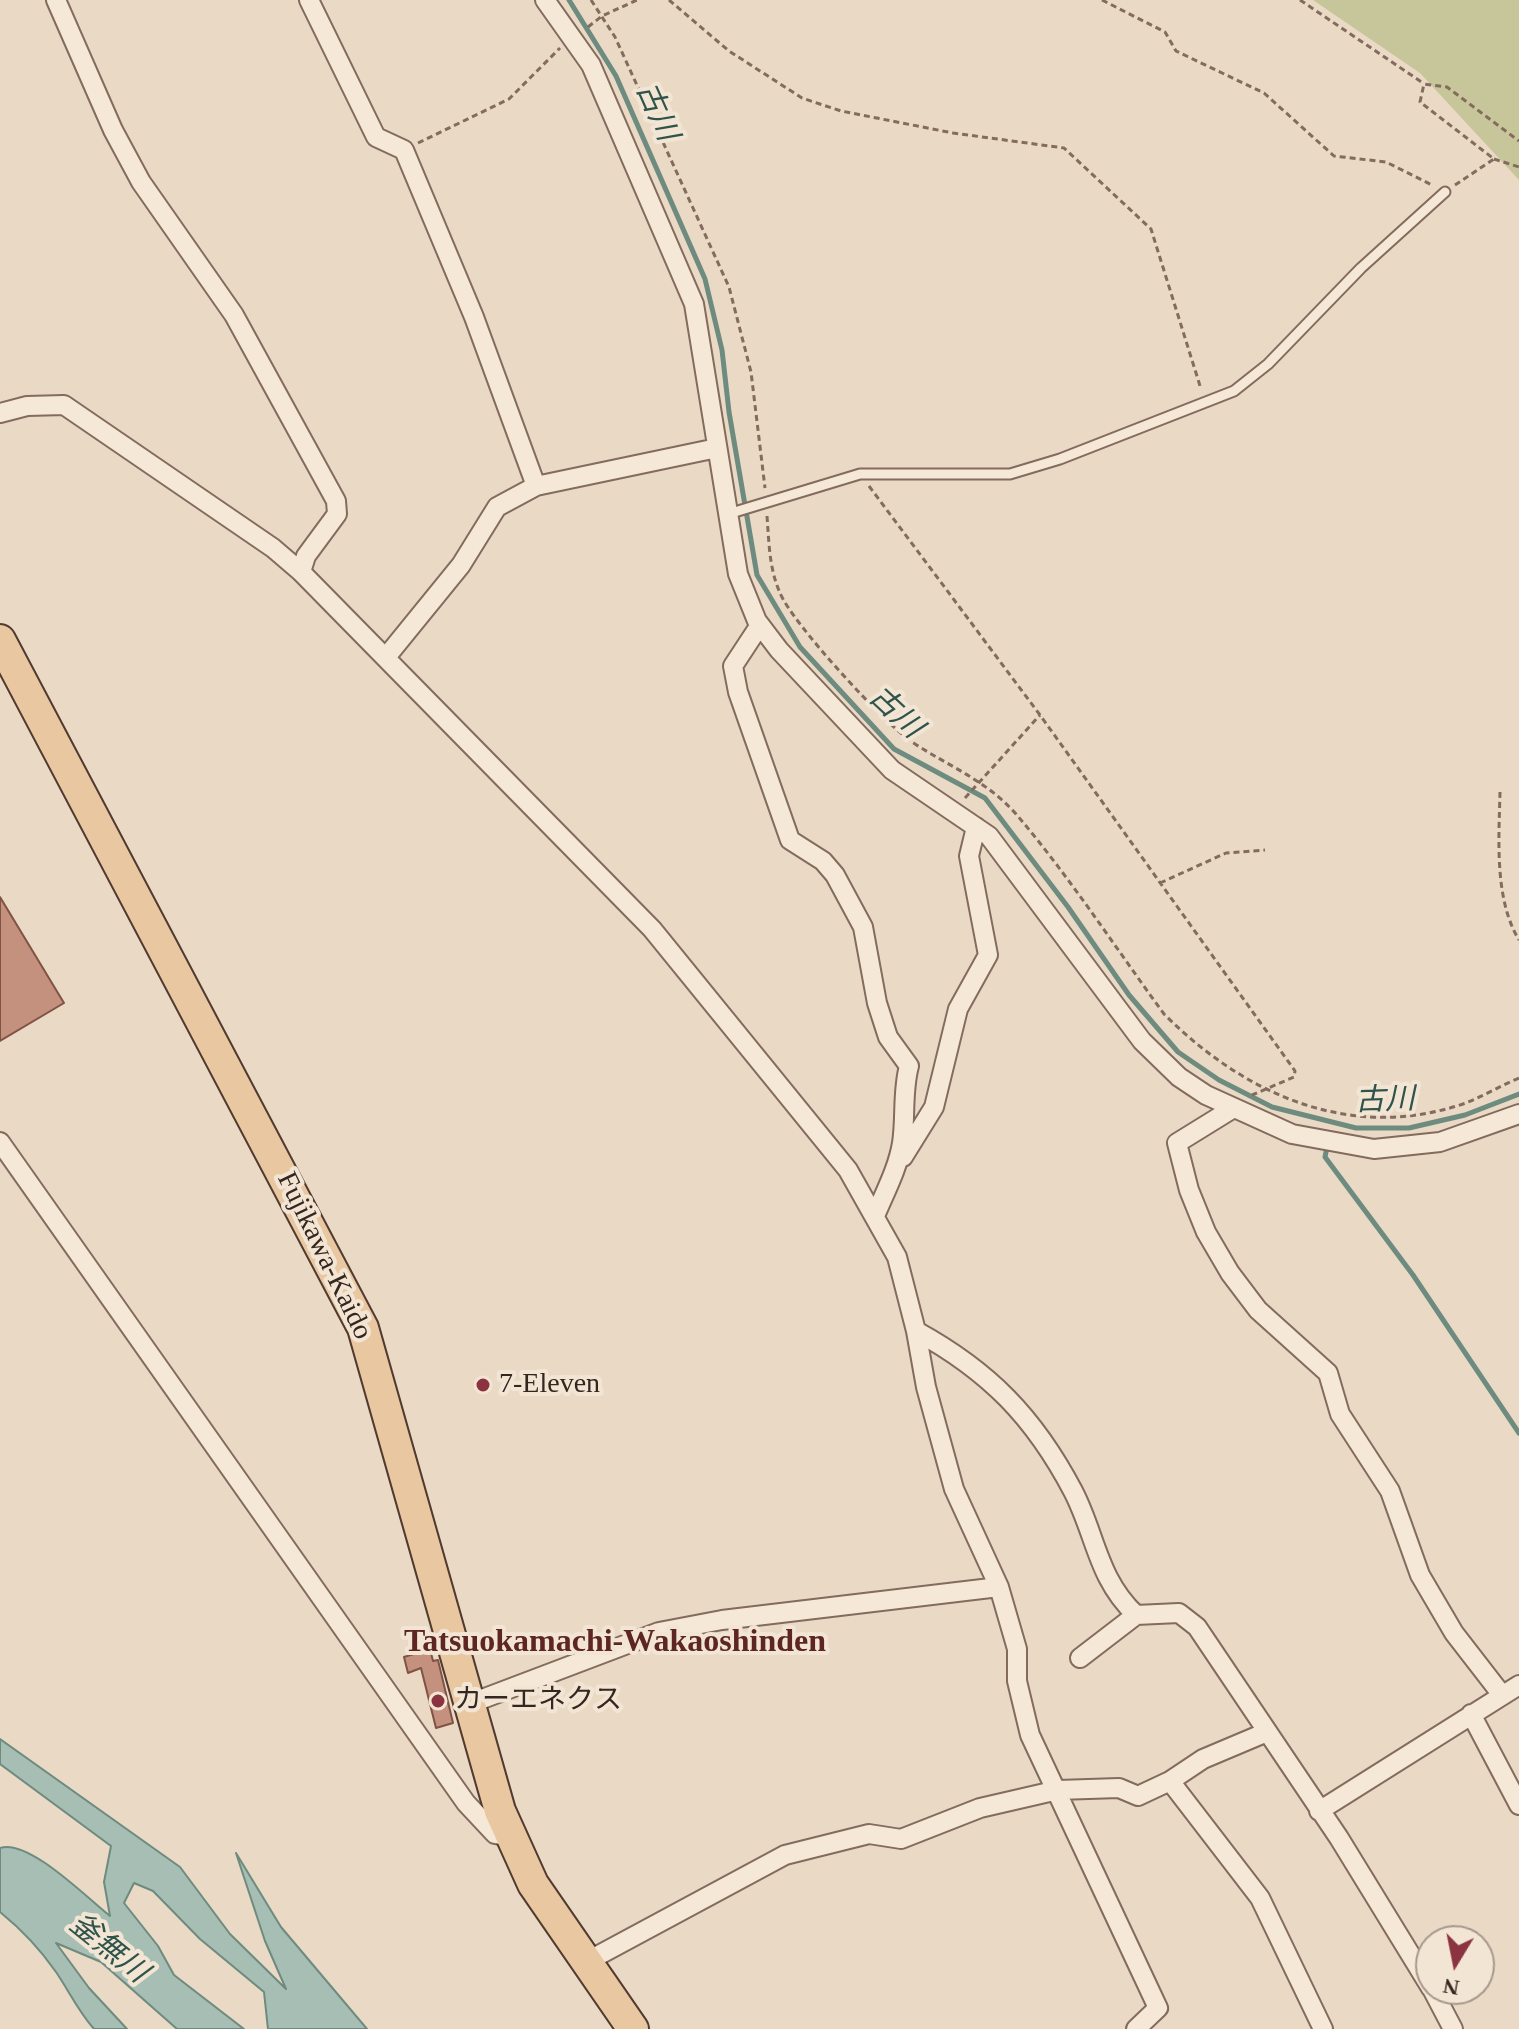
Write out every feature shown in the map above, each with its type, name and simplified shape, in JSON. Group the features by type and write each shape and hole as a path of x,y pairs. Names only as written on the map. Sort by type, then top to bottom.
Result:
{"main road":[{"name":"Fujikawa-Kaido","path":"0,640 363,1328 469,1704 511,1837 533,1884 633,2029"}],"street":[{"path":"56,0 113,130 141,182 234,315 336,501 337,514 306,556 301,572"},
{"path":"309,0 376,137 404,150 474,317 536,486"},
{"path":"545,0 591,65 679,266 697,318 744,591 767,636 879,758 976,827 1008,858 1142,1041 1179,1077 1232,1109 1292,1134 1374,1149 1440,1142 1519,1114"},
{"path":"0,413 27,406 64,405 273,548 301,572 387,656 652,929 848,1170 897,1257 916,1331 926,1387 954,1489 999,1587 1017,1649 1017,1681 1030,1735 1158,2008 1136,2029"},
{"path":"387,656 461,565 497,507 536,486 717,448"},
{"path":"756,631 733,666 738,692 790,840 823,861 835,875 863,927 877,1003 888,1037 909,1066 903,1090 902,1142 892,1178"},
{"path":"875,1216 892,1178 934,1107 958,1009 988,955 969,856 976,827"},
{"path":"1232,1109 1177,1143 1189,1190 1206,1232 1230,1273 1258,1310 1328,1373 1340,1414 1390,1491 1420,1575 1454,1633 1502,1695"},
{"path":"0,1142 466,1803 495,1834 511,1837"},
{"path":"916,1331 986,1375 1020,1409 1073,1492 1096,1558 1121,1601 1136,1615"},
{"path":"469,1704 659,1632 722,1620 999,1587"},
{"path":"1080,1658 1136,1615 1179,1613 1197,1627 1415,1963"},
{"path":"1319,1811 1519,1685"},
{"path":"1471,1714 1519,1805"},
{"path":"586,1962 785,1855 869,1834 901,1839 980,1808 1058,1790 1119,1788 1138,1796 1170,1781 1203,1759 1267,1732"},
{"path":"1170,1781 1260,1898 1323,2029"},
{"path":"1440,2005 1453,2029"}],"lane":[{"path":"731,513 860,474 1010,474 1060,459 1234,391 1268,364 1361,268 1445,192"}],"path":[{"path":"591,0 642,93 729,287 751,372 769,556 786,605 894,727 933,755 980,779 1015,813 1164,1014 1191,1041 1263,1089 1315,1108 1356,1116 1396,1117 1465,1103 1519,1078"},
{"path":"600,18 637,0"},
{"path":"669,0 729,51 802,98 841,111 953,133 1064,148 1151,229 1205,403"},
{"path":"1102,0 1165,32 1176,51 1264,93 1334,156 1386,162 1445,192 1494,159"},
{"path":"1300,0 1424,84 1447,87 1519,141"},
{"path":"404,150 509,99 563,45"},
{"path":"1424,84 1420,102 1494,159 1519,167"},
{"path":"860,474 1040,715 1295,1071 1294,1077 1255,1092"},
{"path":"962,802 974,785 1040,715"},
{"path":"1500,792 1502,873 1512,928 1519,940"},
{"path":"1160,883 1226,853 1265,850"}],"shaded area":[{"path":"1313,0 1519,0 1519,180 1420,73"}],"water":[{"name":"釜無川","path":"0,1739 180,1867 230,1934 286,1989 265,1941 236,1853 281,1927 367,2029 268,2029 264,1992 200,1939 153,1891 134,1883 124,1903 158,1946 174,1975 244,2029 177,2029 101,1962 56,1943 89,1988 127,2029 94,2029 43,1955 0,1912 0,1848 12,1847 41,1860 110,1916 104,1882 111,1846 0,1764"}],"building":[{"path":"0,897 64,1003 0,1041"},
{"path":"430,1649 433,1661 438,1660 453,1723 436,1728 421,1668 408,1673 404,1657"}],"waterway":[{"name":"古川","path":"569,0 616,76 705,279 722,350 729,412 757,575 800,647 894,749 985,798 1068,907 1129,995 1178,1052 1219,1080 1272,1107 1356,1128 1409,1128 1465,1115 1519,1094"},
{"path":"1327,1147 1325,1157 1413,1275 1519,1433"}],"place":[{"name":"7-Eleven","path":"483,1385"},
{"name":"カーエネクス","path":"438,1701"}],"district":[{"name":"Tatsuokamachi-Wakaoshinden","path":"615,1643"}]}
